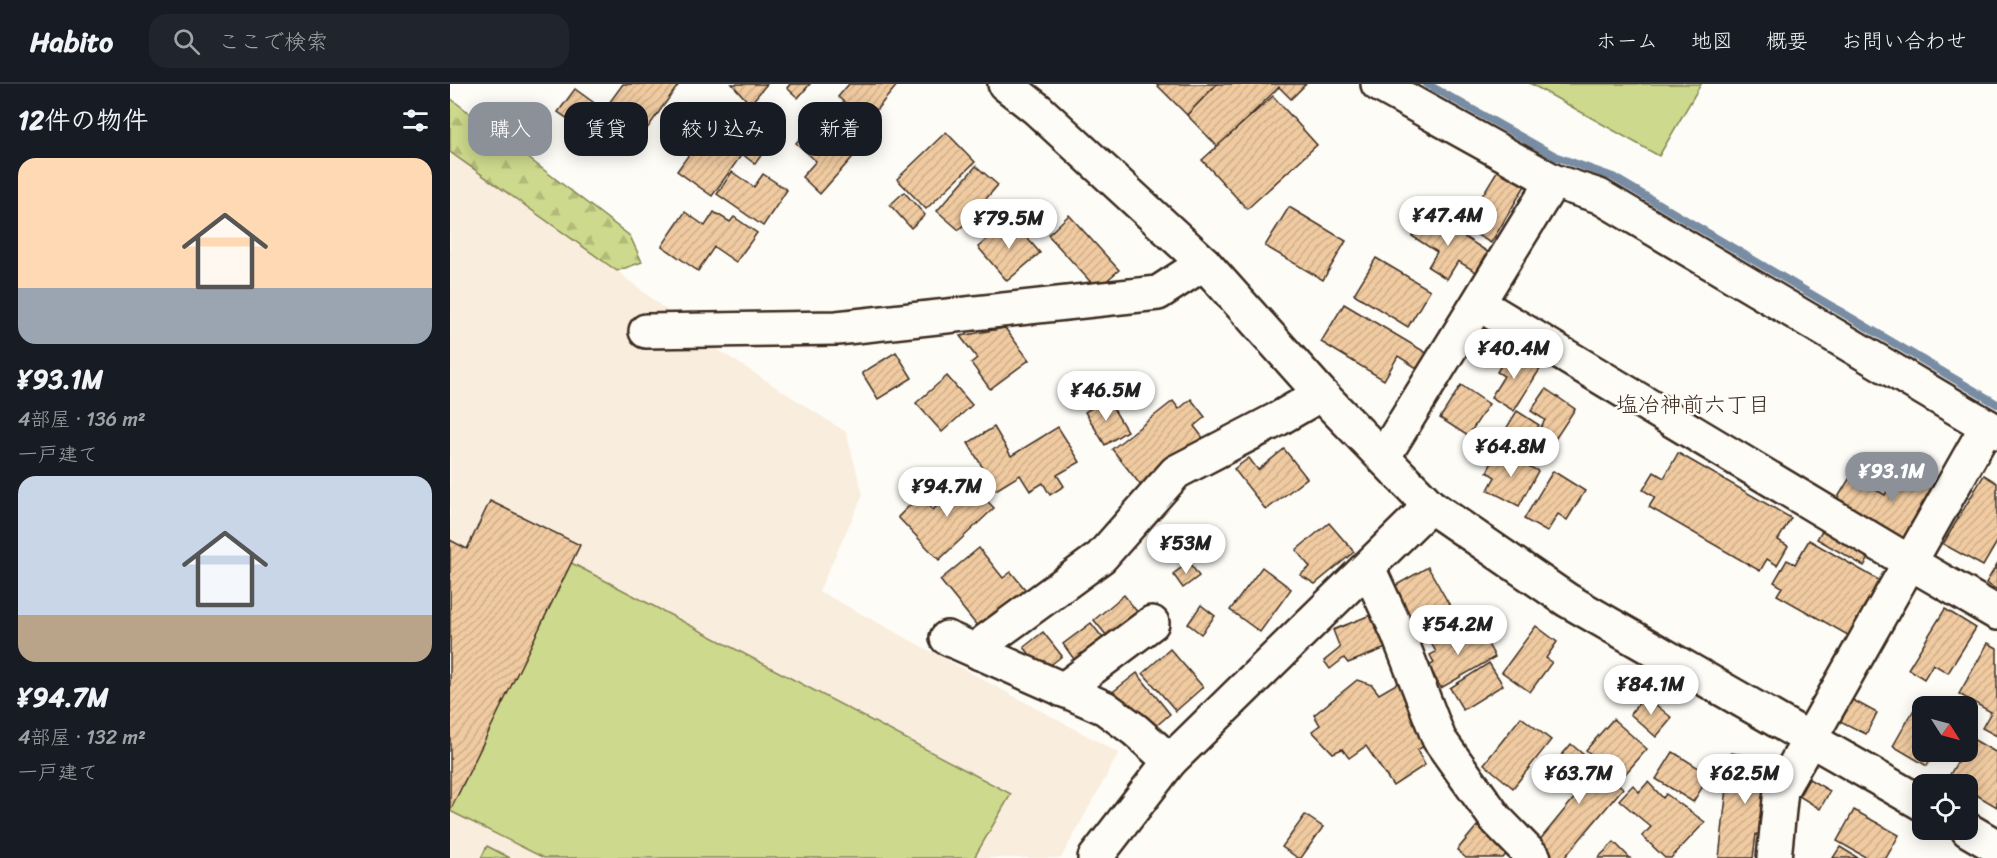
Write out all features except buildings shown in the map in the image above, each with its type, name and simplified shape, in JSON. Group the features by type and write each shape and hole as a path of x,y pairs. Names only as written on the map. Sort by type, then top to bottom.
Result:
{"street":[{"path":"1005,84 1037,109 1204,263 1322,394 1430,506 1567,600 1912,798"},
{"path":"1378,84 1553,181 1599,196 1992,429 1909,562 1781,790 1774,858"},
{"path":"1384,456 1553,181"},
{"path":"646,331 837,328 1158,292 1204,263"},
{"path":"1479,304 1997,613"},
{"path":"980,653 986,641 1101,556 1176,472 1322,394"},
{"path":"1100,856 1170,761 1430,506"},
{"path":"1368,568 1398,633 1439,739 1496,819 1534,858"},
{"path":"1063,690 1152,622"},
{"path":"947,638 1105,708 1135,730 1170,761"},
{"path":"1978,836 1997,847"}],"shaded area":[{"path":"450,152 617,271 712,346 846,432 863,495 819,591 1119,753 1061,858 450,858"}],"green space":[{"path":"1531,84 1701,84 1659,156"},
{"path":"450,98 468,112 468,156 526,156 630,236 642,262 617,271 450,152"},
{"path":"562,558 1011,794 974,858 544,858 450,811 450,780"},
{"path":"487,846 510,858 481,858"}],"waterway":[{"path":"1427,84 1557,157 1613,177 1997,404"}],"district":[{"name":"塩冶神前六丁目","path":"1693,404"}]}
